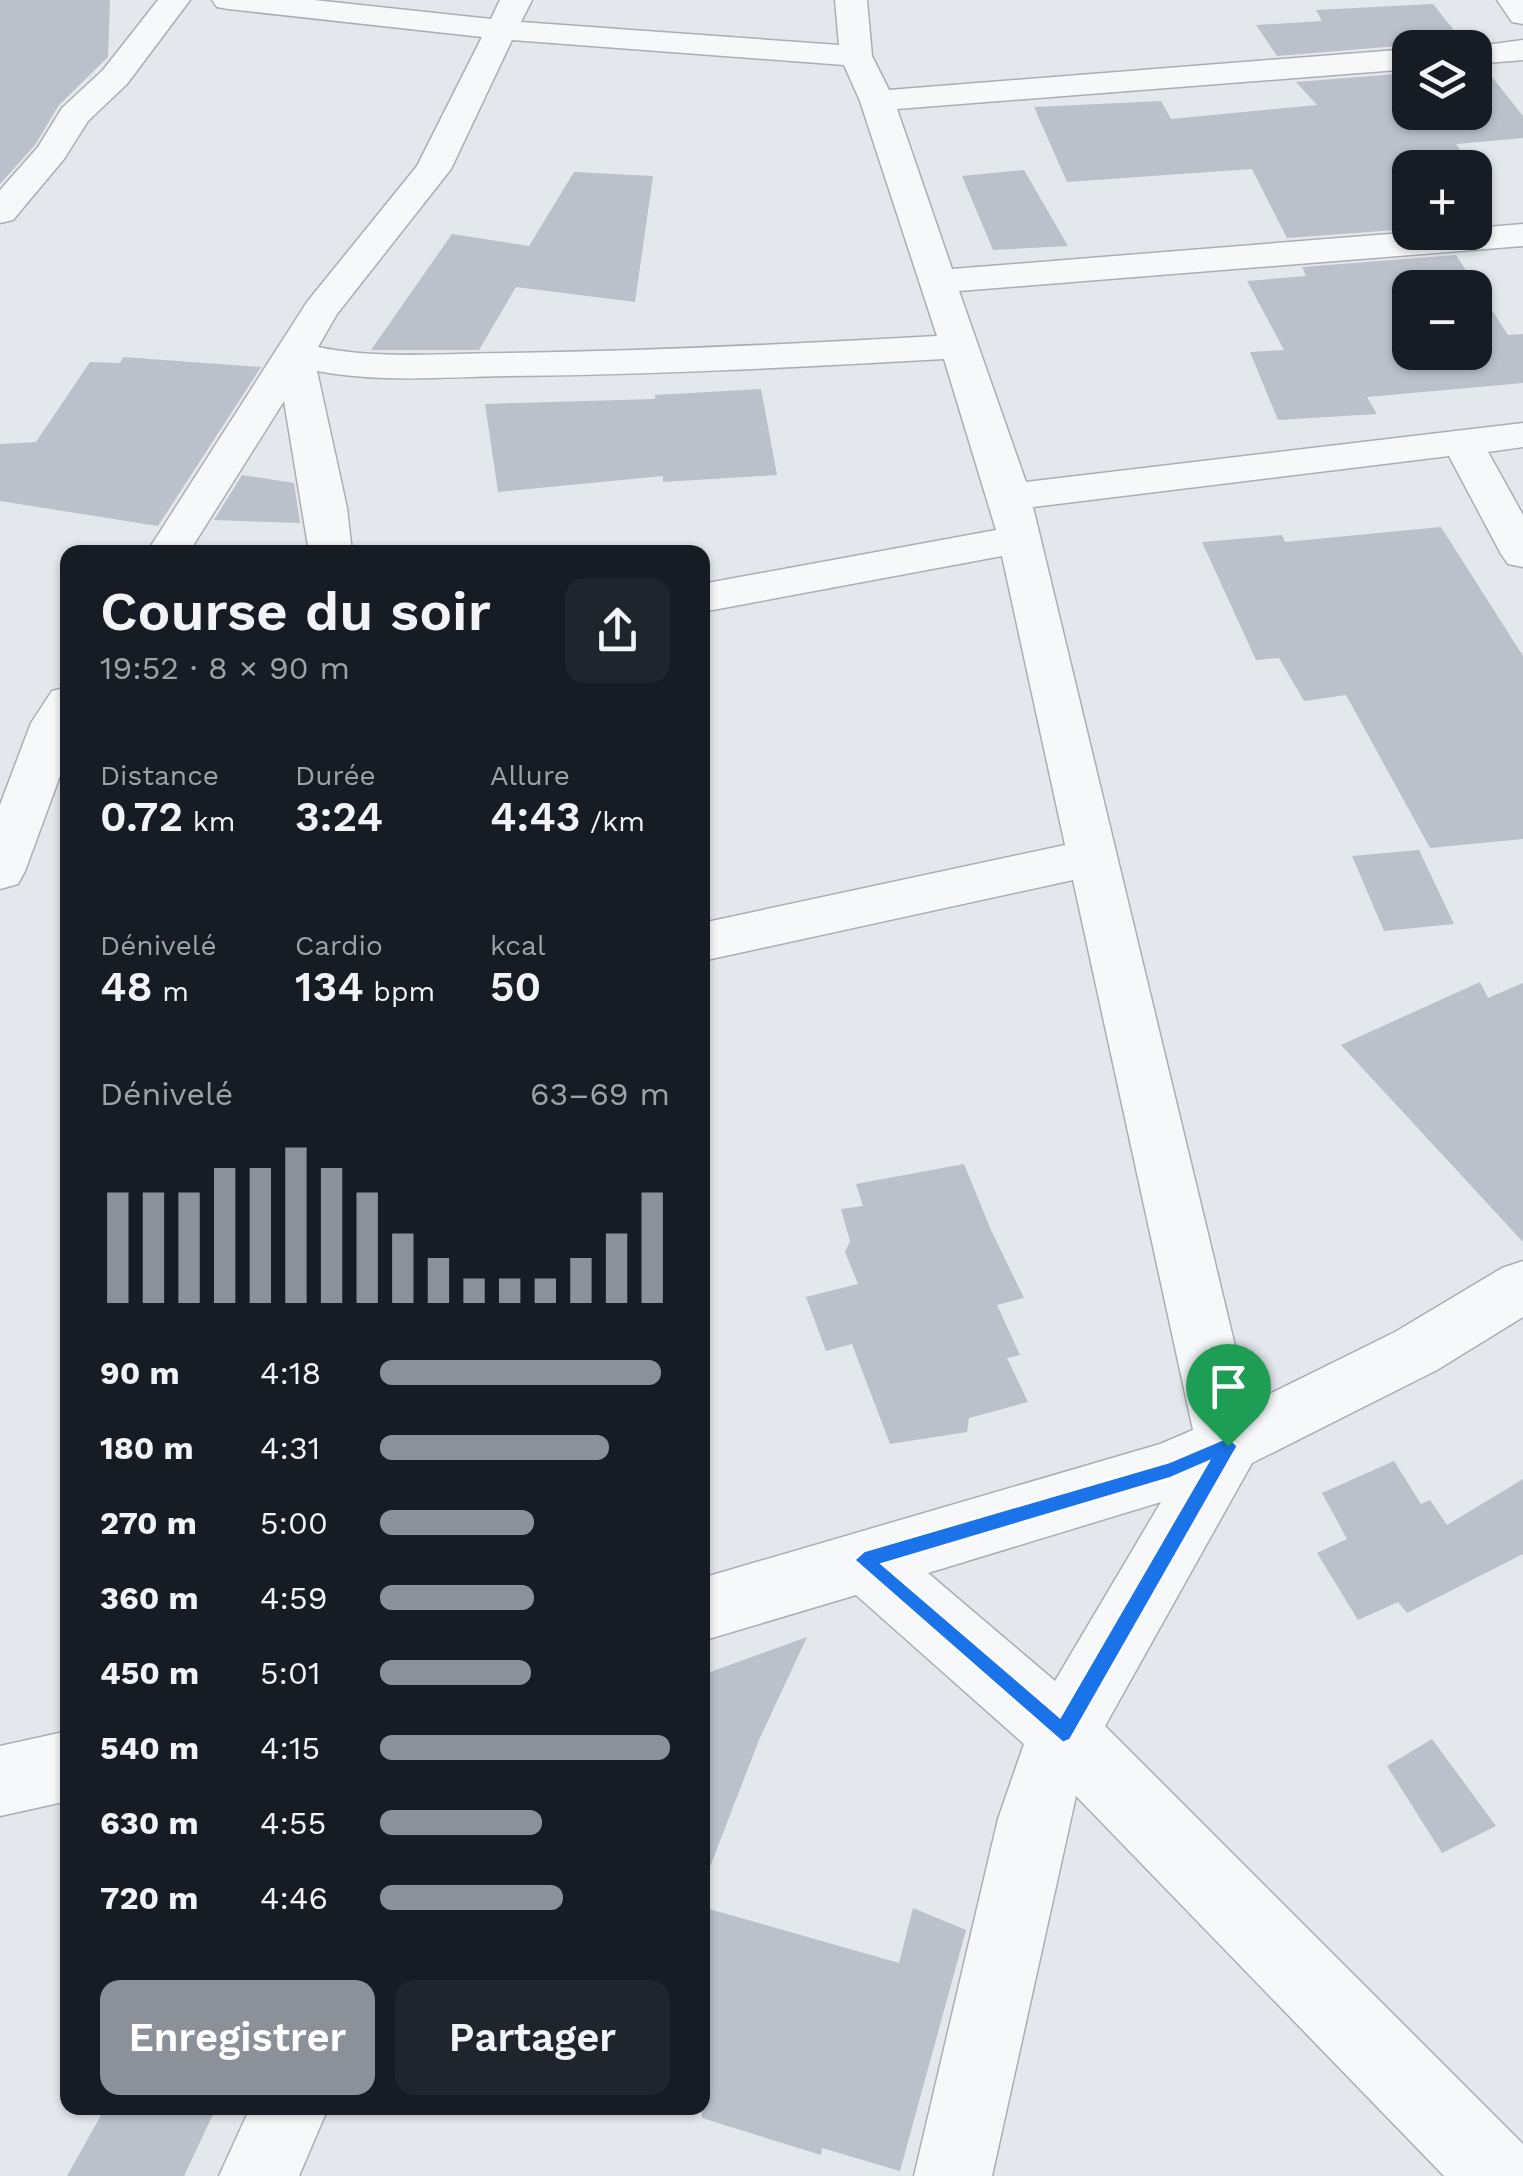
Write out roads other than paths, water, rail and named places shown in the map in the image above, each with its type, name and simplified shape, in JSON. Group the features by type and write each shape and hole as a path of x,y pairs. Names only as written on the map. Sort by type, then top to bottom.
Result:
{"street":[{"path":"0,212 52,152 74,114 114,77 174,0"},
{"path":"228,0 508,15 856,56"},
{"path":"851,0 856,56 877,100 1015,518 1228,1446 1063,1732 1033,1819 953,2176"},
{"path":"1513,0 1523,14"},
{"path":"172,545 320,310 433,169 508,15"},
{"path":"1492,53 1523,50"},
{"path":"877,100 1392,60"},
{"path":"938,281 1523,234"},
{"path":"294,354 352,366 540,364 744,359 960,346"},
{"path":"294,354 330,545"},
{"path":"710,596 1015,518 1523,435"},
{"path":"1462,442 1523,554"},
{"path":"0,871 60,715"},
{"path":"710,940 1094,857"},
{"path":"710,1608 1171,1470 1228,1446 1416,1350 1523,1286"},
{"path":"864,1560 1063,1732 1500,2176"},
{"path":"0,1781 60,1768"},
{"path":"258,2176 287,2115"}]}
